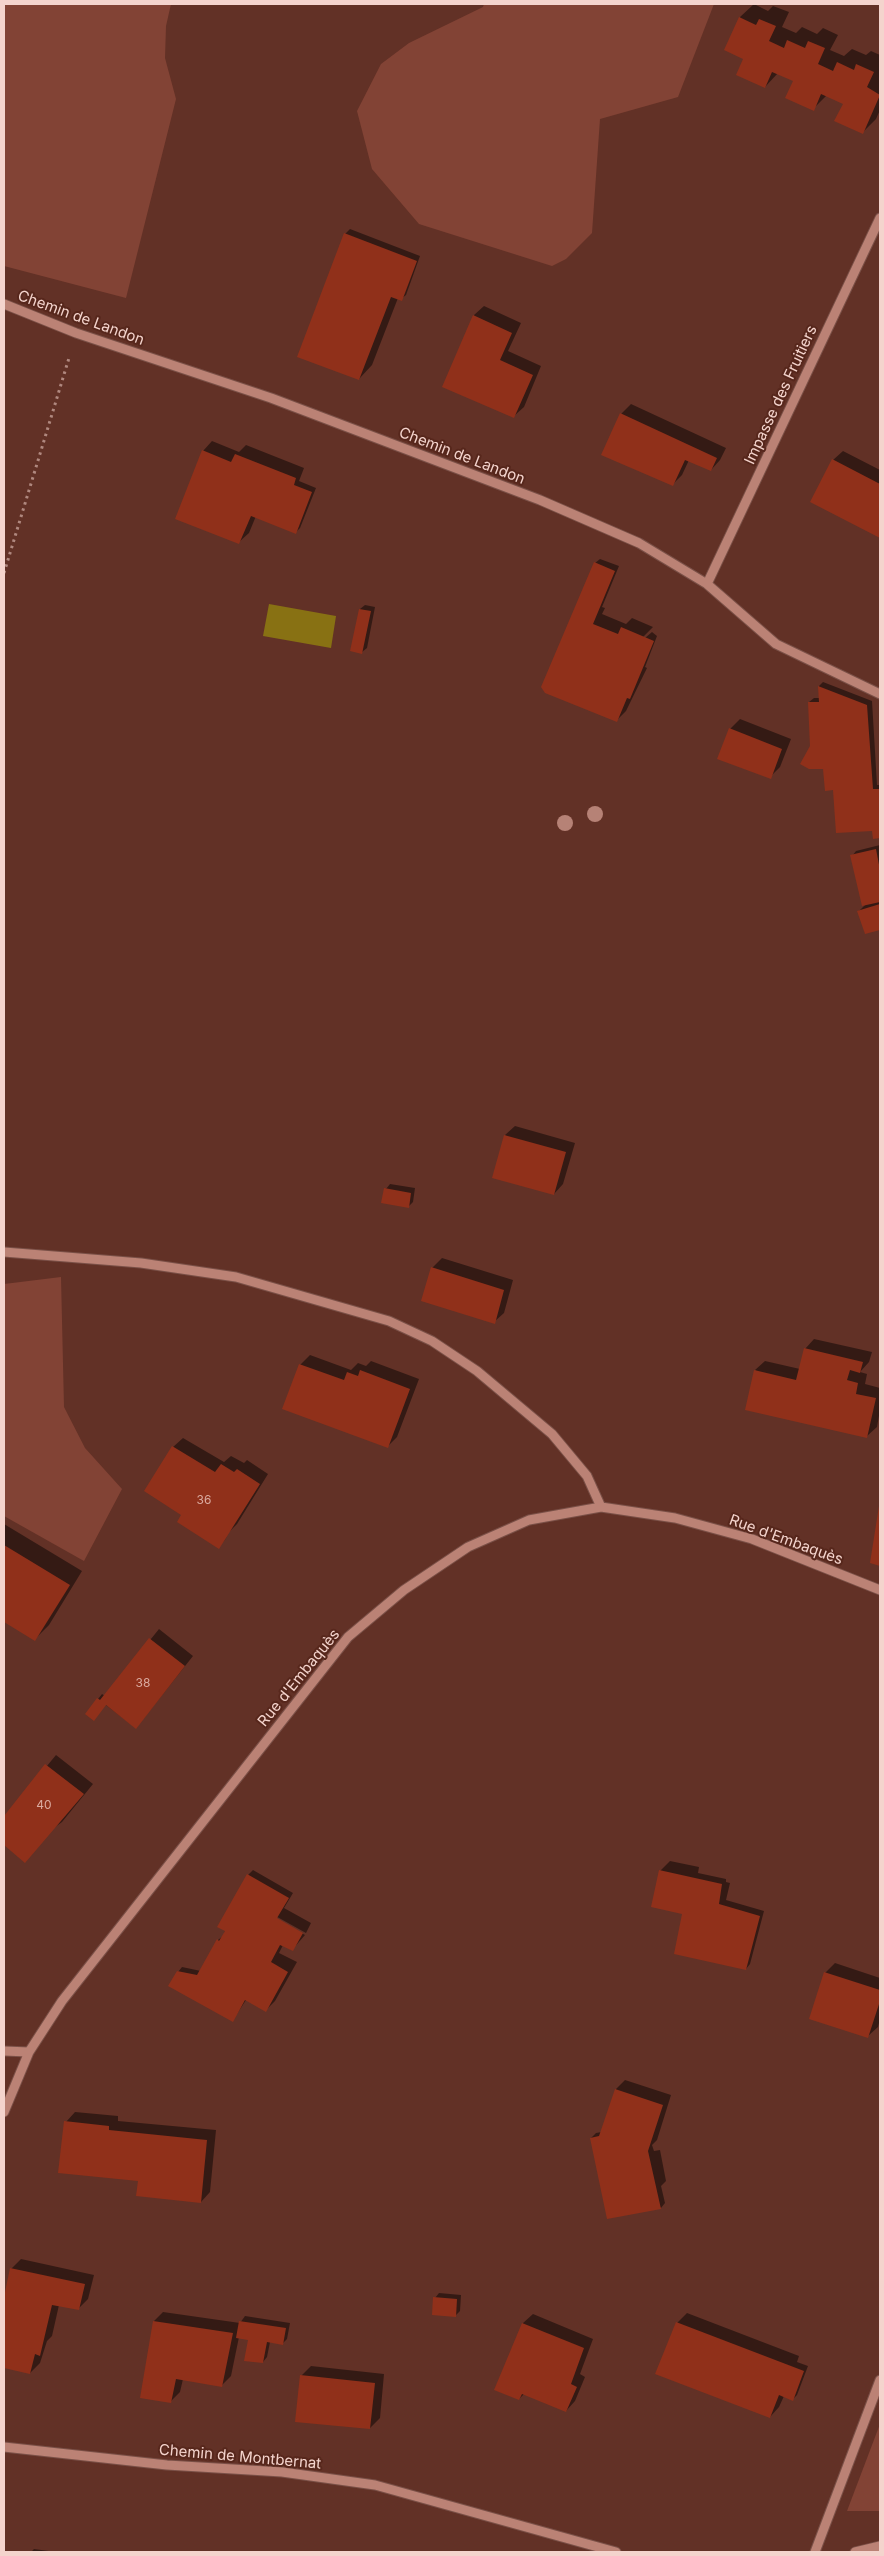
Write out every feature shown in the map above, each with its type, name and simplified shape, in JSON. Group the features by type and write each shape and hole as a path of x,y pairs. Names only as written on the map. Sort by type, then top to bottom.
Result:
{"street":[{"name":"Impasse des Fruitiers","path":"707,584 880,218"},
{"name":"Chemin de Landon","path":"4,304 76,333 271,398 540,500 639,543 707,584 776,644 880,694"},
{"path":"4,1252 141,1263 236,1277 389,1321 432,1341 477,1371 552,1434 587,1476 601,1507"},
{"name":"Rue d'Embaquès","path":"4,2112 29,2052 84,1971 348,1637 404,1590 468,1547 529,1520 601,1507 675,1518 752,1539 880,1590"},
{"path":"4,2051 29,2052"},
{"path":"815,2552 880,2380"},
{"name":"Chemin de Montbernat","path":"4,2447 167,2465 282,2472 375,2485 616,2552"},
{"path":"855,2552 880,2546"}],"path":[{"path":"4,573 76,333"}],"shaded area":[{"path":"171,4 166,26 165,58 176,99 126,298 4,266 4,5"},
{"path":"484,4 714,4 678,97 600,119 592,233 566,259 552,266 419,224 372,169 357,111 381,64 409,43 483,7"},
{"path":"269,604 336,616 331,648 263,636"},
{"path":"61,1277 64,1407 85,1448 122,1489 84,1561 4,1516 4,1284"},
{"path":"880,2424 880,2511 847,2511"}],"building":[{"path":"739,17 756,25 759,19 776,26 769,41 784,48 787,40 805,48 808,41 825,48 818,64 833,71 837,62 854,70 856,64 874,72 867,87 880,95 863,134 834,121 843,104 821,94 814,111 785,98 793,81 772,72 765,88 736,75 743,59 724,50"},
{"path":"344,233 417,261 402,301 391,297 359,380 297,357"},
{"path":"473,315 512,333 500,360 533,375 514,418 442,387"},
{"path":"620,413 717,458 711,471 685,460 673,486 601,455"},
{"path":"202,450 231,462 235,454 296,478 294,485 312,492 296,534 251,516 239,544 175,519"},
{"path":"832,459 880,484 880,538 810,502"},
{"path":"594,562 615,571 593,624 618,634 621,627 654,641 630,699 627,698 617,722 545,693 541,687"},
{"path":"359,609 371,611 362,654 350,651"},
{"path":"818,686 867,705 873,789 880,789 880,838 873,839 872,831 836,833 833,790 825,791 823,769 809,769 800,764 810,746 808,702 819,702"},
{"path":"729,728 782,749 771,779 717,759"},
{"path":"876,849 880,870 880,902 862,906 850,855"},
{"path":"880,904 880,930 865,934 857,911"},
{"path":"504,1135 566,1152 554,1195 492,1178"},
{"path":"384,1188 411,1193 409,1208 381,1203"},
{"path":"431,1267 504,1290 495,1324 421,1301"},
{"path":"804,1348 863,1362 860,1373 850,1370 847,1380 858,1383 856,1394 876,1398 867,1438 745,1410 754,1370 796,1380"},
{"path":"299,1364 344,1380 347,1372 358,1376 360,1370 410,1389 388,1448 282,1409"},
{"path":"172,1446 215,1472 221,1464 234,1472 237,1469 260,1484 219,1549 177,1522 181,1515 144,1491"},
{"path":"880,1506 880,1566 870,1563"},
{"path":"4,1545 70,1585 35,1641 4,1622"},
{"path":"149,1638 185,1666 136,1729 106,1705 94,1721 85,1714 97,1698 100,1700"},
{"path":"45,1764 84,1794 25,1863 4,1845 4,1816"},
{"path":"659,1870 722,1884 719,1904 760,1916 746,1970 674,1954 682,1914 651,1907"},
{"path":"247,1874 289,1898 277,1918 303,1933 293,1951 280,1945 271,1962 288,1972 266,2012 245,2000 233,2022 168,1986 177,1971 197,1975 217,1939 219,1941 225,1931 217,1927"},
{"path":"824,1972 880,1990 880,2001 868,2038 809,2019"},
{"path":"615,2089 663,2105 648,2151 661,2209 607,2219 590,2138 599,2136"},
{"path":"64,2121 109,2126 109,2130 207,2140 201,2203 136,2196 138,2181 58,2173"},
{"path":"10,2268 85,2284 79,2310 52,2305 40,2356 35,2354 30,2374 4,2368 4,2297"},
{"path":"433,2297 457,2299 456,2317 432,2315"},
{"path":"153,2321 233,2333 222,2387 176,2379 171,2403 140,2398"},
{"path":"239,2321 286,2328 283,2345 267,2342 263,2363 244,2361 248,2340 236,2338"},
{"path":"676,2322 804,2371 793,2401 779,2395 770,2418 655,2374"},
{"path":"522,2323 584,2348 571,2384 577,2387 566,2412 522,2394 519,2400 494,2390"},
{"path":"300,2375 375,2383 370,2429 295,2422"}]}
